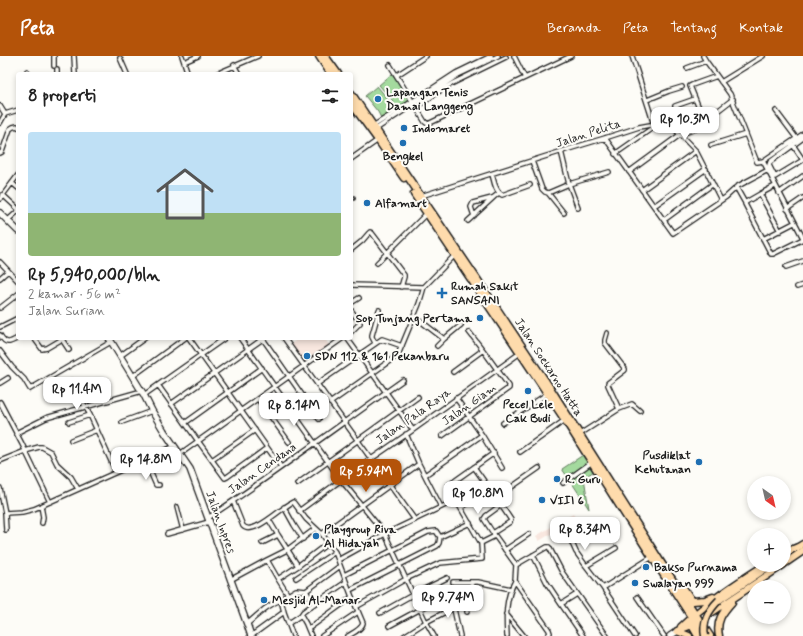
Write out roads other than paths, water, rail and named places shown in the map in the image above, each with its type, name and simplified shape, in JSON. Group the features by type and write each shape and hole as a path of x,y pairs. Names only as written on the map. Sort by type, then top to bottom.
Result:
{"main road":[{"path":"319,56 331,72"},
{"path":"325,56 337,72"},
{"name":"Jalan Soekarno Hatta","path":"353,96 421,196 547,394 592,462 606,479 662,564 694,620 710,636"},
{"name":"Jalan Soekarno Hatta","path":"353,106 580,434 652,557 705,636"},
{"path":"0,214 16,229"},
{"name":"Jalan Inpres","path":"110,340 133,376 164,431 190,469 251,636"},
{"path":"791,551 801,548"},
{"path":"791,553 801,548"},
{"path":"791,557 801,548"},
{"path":"662,564 675,576 693,601 719,598"},
{"path":"694,620 719,598 755,572"},
{"path":"705,636 705,621 719,598 761,572"},
{"path":"670,636 772,572"},
{"path":"719,636 718,623 721,616 740,593"},
{"path":"694,620 698,636"},
{"path":"678,631 690,636"}],"street":[{"path":"54,56 55,68 57,72"},
{"path":"74,56 75,72"},
{"path":"182,56 187,72"},
{"path":"184,62 198,56"},
{"path":"220,72 258,56"},
{"path":"397,75 426,56"},
{"path":"442,86 456,73 490,56"},
{"path":"375,128 415,104 458,75 498,56"},
{"path":"514,56 525,78"},
{"path":"390,65 427,124 430,124 571,56"},
{"path":"615,154 654,125 632,56"},
{"path":"703,56 733,100 757,161 763,161 803,138"},
{"path":"442,86 460,80 506,57"},
{"path":"721,82 760,57"},
{"path":"120,58 126,72"},
{"path":"687,68 706,61"},
{"path":"484,62 486,67"},
{"path":"234,66 238,72"},
{"path":"458,75 460,80"},
{"path":"706,120 690,88 691,86 717,76"},
{"path":"646,100 682,87"},
{"path":"675,106 695,99"},
{"path":"629,172 681,134 693,130 733,100"},
{"path":"0,106 5,114"},
{"path":"776,110 797,139"},
{"path":"0,122 5,114 16,111"},
{"name":"Jalan Pelita","path":"421,196 639,127 654,125 667,120 696,151 721,200"},
{"path":"0,153 2,152 10,129 16,126"},
{"path":"712,145 746,134"},
{"path":"792,143 803,160 775,177 769,163 792,143 803,134"},
{"path":"605,138 672,232 721,200 736,187 768,170"},
{"path":"353,158 378,140"},
{"path":"642,190 696,151"},
{"path":"562,152 569,184 578,208"},
{"path":"532,161 544,191 548,193 564,213"},
{"path":"736,187 770,252 773,254 803,239 763,161"},
{"path":"654,206 706,169"},
{"path":"548,193 569,184 609,172"},
{"path":"492,174 499,193"},
{"path":"779,193 803,176"},
{"path":"16,177 1,197 16,208"},
{"path":"12,182 16,186"},
{"path":"664,220 714,184"},
{"path":"468,221 499,193 502,195 530,185"},
{"path":"745,203 775,186"},
{"path":"760,194 780,231"},
{"path":"474,216 471,207 473,204 494,197"},
{"path":"787,209 803,198"},
{"path":"7,221 16,212"},
{"path":"377,263 427,213"},
{"path":"763,239 794,223"},
{"path":"353,248 370,232 404,275 401,287"},
{"path":"330,403 398,355 424,287 455,255"},
{"path":"786,268 803,261"},
{"path":"0,262 16,279"},
{"path":"0,278 8,271"},
{"path":"353,285 424,287"},
{"path":"797,287 803,285"},
{"path":"0,308 16,296"},
{"path":"353,302 359,298"},
{"path":"375,343 372,334 379,310"},
{"path":"353,313 360,324 353,330"},
{"path":"414,316 444,339"},
{"path":"0,327 16,319"},
{"path":"437,346 461,326"},
{"path":"469,332 497,369"},
{"path":"607,333 605,343 625,368 625,370 608,383 619,409"},
{"path":"0,336 4,341 8,342 16,339"},
{"path":"318,384 380,340 383,339 402,346"},
{"path":"35,340 42,349 47,348 59,340"},
{"path":"63,340 69,350"},
{"path":"0,351 12,367 24,379 30,389 110,340"},
{"path":"120,356 142,340"},
{"path":"133,376 182,340"},
{"path":"190,340 281,467"},
{"path":"16,433 45,419 143,393 158,385 222,340"},
{"path":"241,340 341,480 385,534 434,636"},
{"path":"171,404 261,340"},
{"path":"265,340 319,419"},
{"path":"285,340 415,520"},
{"path":"180,454 340,340"},
{"path":"349,340 413,430"},
{"path":"453,372 483,350"},
{"name":"Jalan Pala Raya","path":"299,511 371,458 413,430 520,353"},
{"path":"185,423 262,368"},
{"name":"Jalan Giam","path":"442,436 509,388 497,369"},
{"path":"0,383 8,378"},
{"name":"Jalan Cendana","path":"167,534 183,530 208,520 403,380"},
{"path":"71,381 90,415 116,472"},
{"path":"158,385 223,476 226,478 268,448"},
{"path":"503,423 547,394"},
{"path":"297,484 418,397"},
{"path":"456,398 494,453 502,468"},
{"path":"258,399 289,442"},
{"path":"0,402 50,502"},
{"path":"580,434 619,409 632,404 640,411"},
{"path":"122,422 152,410"},
{"path":"69,422 90,415"},
{"path":"520,452 565,420"},
{"path":"71,440 97,430"},
{"path":"212,460 255,430"},
{"path":"406,434 419,464 441,507"},
{"path":"425,475 482,435"},
{"path":"5,512 28,511 41,506 175,446"},
{"path":"0,461 39,447 50,451 57,464 71,477 78,489"},
{"path":"356,607 442,562 482,559 481,543 449,485 494,453"},
{"path":"145,460 156,485 159,485"},
{"path":"563,483 592,462"},
{"path":"322,534 419,464"},
{"path":"474,467 511,521 481,543"},
{"path":"496,498 540,468"},
{"path":"0,488 5,512 6,530"},
{"path":"461,508 488,488"},
{"path":"338,560 385,534 456,500"},
{"path":"233,501 243,526 247,529 269,520 291,503 294,503 315,529 322,534 335,552 363,623 361,627 348,636"},
{"path":"501,505 485,518 485,520 516,565 515,581 507,603 507,636"},
{"path":"41,506 44,517 42,523"},
{"path":"176,507 183,530"},
{"path":"284,508 303,539"},
{"path":"269,520 298,566"},
{"path":"350,590 437,546 441,536 470,523"},
{"path":"230,580 287,550 315,529"},
{"path":"344,575 428,532 436,531 441,536"},
{"path":"505,550 529,534"},
{"path":"262,542 278,535"},
{"path":"278,579 328,543"},
{"path":"572,543 576,552 603,588 635,636"},
{"path":"516,565 549,547 562,572 607,636"},
{"path":"586,566 616,548"},
{"path":"296,578 335,552"},
{"path":"533,555 548,583 583,636"},
{"path":"603,588 652,557"},
{"path":"268,560 288,595"},
{"path":"247,624 276,602 296,590 306,591 340,566"},
{"path":"380,613 447,578"},
{"path":"515,581 549,630 550,633 547,636"},
{"path":"289,623 346,582"},
{"path":"453,582 479,582 511,589"},
{"path":"467,612 472,582"},
{"path":"306,591 314,604"},
{"path":"390,626 450,593"},
{"path":"561,604 577,594"},
{"path":"308,629 352,597"},
{"path":"637,597 664,636"},
{"path":"281,600 293,636"},
{"path":"404,636 452,608 454,608 460,636"},
{"path":"251,636 284,612"},
{"path":"322,636 358,612"},
{"path":"506,614 524,636"},
{"path":"301,615 311,636"}],"place":[{"name":"Lapangan Tenis Damai Langgeng","path":"378,99"},
{"name":"Indomaret","path":"404,128"},
{"name":"Bengkel","path":"403,143"},
{"name":"Alfamart","path":"367,203"},
{"name":"Rumah Sakit SANSANI","path":"442,293"},
{"name":"Sop Tunjang Pertama","path":"480,318"},
{"name":"SDN 112 & 161 Pekanbaru","path":"307,356"},
{"name":"Pecel Lele Cak Budi","path":"528,391"},
{"name":"Pusdiklat Kehutanan","path":"699,462"},
{"name":"R. Guru","path":"557,479"},
{"name":"VIII 6","path":"542,500"},
{"name":"Playgroup Riva Al Hidayah","path":"316,536"},
{"name":"Bakso Purnama","path":"646,567"},
{"name":"Swalayan 999","path":"635,583"},
{"name":"Mesjid Al-Manar","path":"264,600"}]}
